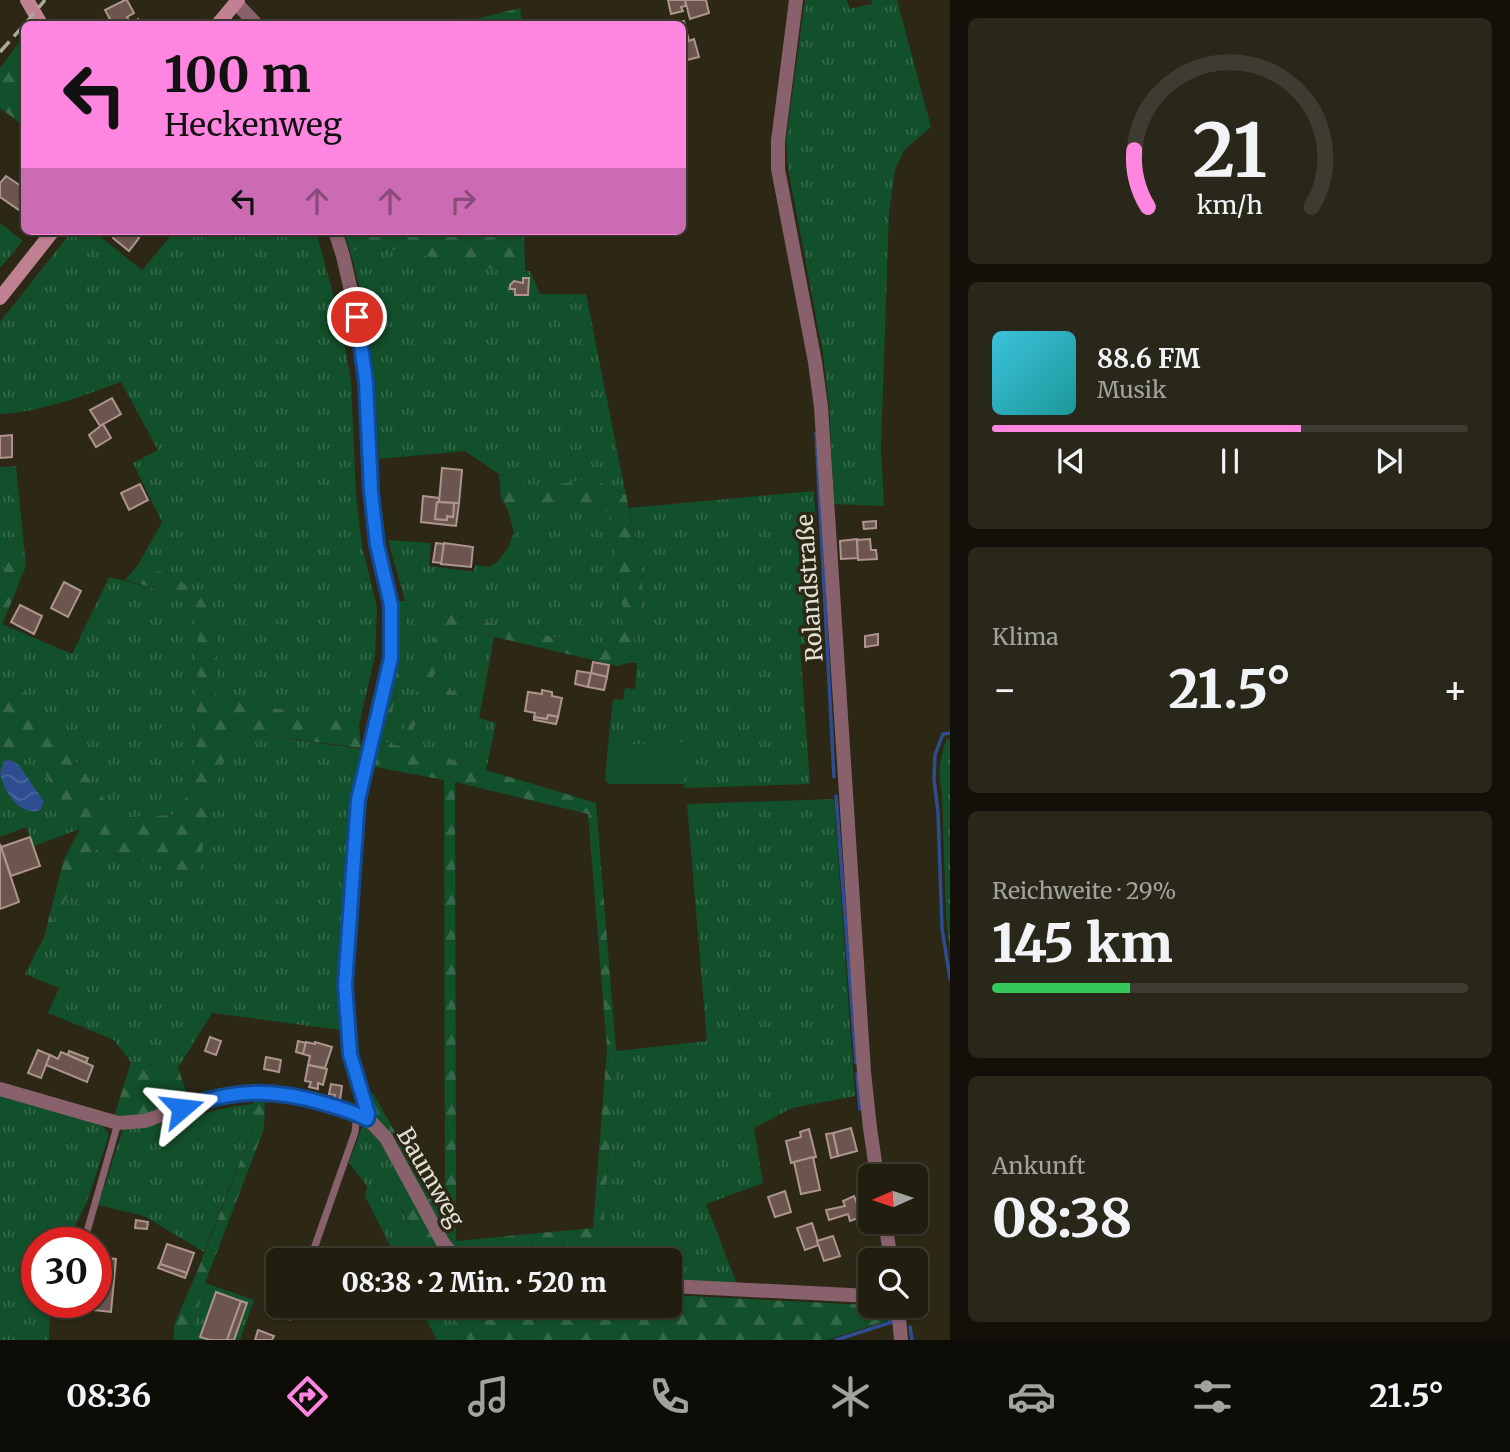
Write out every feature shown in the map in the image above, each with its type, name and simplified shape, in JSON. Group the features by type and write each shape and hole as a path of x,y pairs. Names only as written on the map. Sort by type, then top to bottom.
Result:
{"main road":[{"path":"27,0 39,21"},
{"path":"220,21 237,1"},
{"path":"0,298 50,235"}],"street":[{"name":"Rolandstraße","path":"796,0 778,141 779,169 821,407 863,1058 875,1164"},
{"path":"237,1 254,21"},
{"path":"0,1089 118,1123 145,1121 200,1101 256,1091 301,1097 362,1116 368,1114 350,1054 345,985 358,800 391,658 391,605 377,545 371,491 366,382 357,317 336,235"},
{"name":"Baumweg","path":"362,1116 386,1138 447,1248"},
{"path":"682,1287 858,1295"},
{"path":"899,1318 901,1340"}],"lane":[{"path":"314,1248 362,1116"},
{"path":"88,1227 118,1123"}],"green space":[{"path":"805,0 847,0 849,9 872,4 871,0 897,0 931,127 904,150 895,170 889,212 881,448 884,506 834,504 829,406 823,354 788,168 786,140"},
{"path":"520,8 522,21 468,21"},
{"path":"21,40 21,124 0,108 0,68"},
{"path":"0,223 23,241 0,268"},
{"path":"69,235 98,235 142,270 172,235 317,235 340,320 351,381 356,494 362,546 377,607 375,656 359,725 215,696 218,627 173,575 138,565 162,522 133,463 158,450 121,382 46,407 0,414 0,322"},
{"path":"344,235 524,235 525,271 505,271 389,249 350,250"},
{"path":"389,249 505,271 530,271 540,294 586,294 626,495 592,479 533,489 499,474 465,451 379,459 375,382 366,314 350,250"},
{"path":"16,466 26,566 0,630 0,581 15,545 9,467"},
{"path":"0,467 9,467 15,545 0,581"},
{"path":"499,474 533,488 592,479 626,495 643,579 640,612 628,663 618,666 453,627 431,683 460,694 456,703 428,696 406,746 596,803 616,1051 602,1248 420,1248 393,1189 409,1173 377,1123 367,1098 373,1093 445,1220 444,780 370,766 399,653 399,601 405,601 406,653 385,742 398,746 444,613 614,650 624,616 609,515 600,505 508,511 501,497","holes":["455,782 588,814 607,1048 593,1228 456,1241"]},
{"path":"814,491 823,642 800,645 810,784 685,788 684,784 608,745 613,699 623,700 625,688 635,689 637,663 628,663 640,612 643,579 629,508"},
{"path":"600,505 609,515 624,616 614,650 445,613 398,746 385,742 406,653 405,601 388,540 431,543 429,566 474,572 475,565 488,567 497,562 508,548 514,532 508,511"},
{"path":"138,565 173,575 200,596 218,627 216,696 359,725 361,748 227,730 225,759 212,796 198,875 95,849 44,937 64,859 80,829 30,750 0,747 0,674 19,687 119,818 172,815 190,793 196,754 198,629 184,603 165,591 125,580"},
{"path":"109,577 165,591 184,603 198,629 196,754 190,793 172,815 119,818 19,687 0,674 2,624 72,654"},
{"path":"453,627 494,637 479,718 496,723 486,770 406,746 428,696 455,703 460,694 431,683"},
{"path":"227,730 361,749 353,798 341,1030 212,1013 178,1068 131,1062 114,1040 48,1013 59,988 25,974 95,849 198,875 212,796 225,759"},
{"path":"950,738 950,953 940,772 942,752 947,739"},
{"path":"688,742 684,784 609,784 605,780 608,745"},
{"path":"0,747 30,750 80,829 34,846 26,827 0,837"},
{"path":"834,799 855,1096 792,1108 754,1128 763,1183 706,1204 737,1284 682,1281 682,1248 602,1248 616,1051 707,1041 687,804"},
{"path":"131,1062 178,1068 190,1102 149,1114 114,1117"},
{"path":"0,1095 103,1126 109,1135 87,1202 74,1227 21,1227 21,1318 50,1318 49,1340 0,1340"},
{"path":"265,1098 264,1129 205,1283 193,1327 193,1340 174,1340 174,1325 253,1128 253,1099"},
{"path":"253,1104 253,1127 204,1252 144,1216 98,1205 123,1129"},
{"path":"363,1124 385,1147 402,1180 393,1190 420,1248 391,1248 365,1196 367,1186 349,1163"},
{"path":"205,1283 254,1300 240,1340 193,1340 193,1327"},
{"path":"682,1296 858,1304 858,1318 889,1320 827,1340 463,1340 453,1318 682,1318"},
{"path":"425,1318 453,1318 463,1340 437,1340"}],"water":[{"path":"10,760 19,765 44,802 40,810 26,810 9,795 0,773 4,761"}],"building":[{"path":"127,0 134,13 127,17 130,21 106,21 110,19 105,10"},
{"path":"668,0 685,0 686,6 681,7 683,11 671,14"},
{"path":"685,0 706,0 709,13 690,19"},
{"path":"694,39 699,57 687,60 686,42"},
{"path":"6,176 21,186 19,210 0,197 0,183"},
{"path":"115,235 136,235 139,238 129,251 113,238"},
{"path":"523,278 529,278 528,295 515,295 515,289 510,289 510,285 514,281 523,283"},
{"path":"112,398 121,414 100,426 90,410"},
{"path":"103,424 111,438 96,447 89,435"},
{"path":"12,435 12,457 0,458 0,436"},
{"path":"442,468 462,470 459,503 439,502"},
{"path":"140,484 148,500 129,510 121,493"},
{"path":"423,496 439,498 435,519 447,520 447,516 453,517 454,503 459,503 456,526 421,522"},
{"path":"437,502 454,503 453,517 447,516 447,520 435,519"},
{"path":"876,521 876,528 864,529 863,522"},
{"path":"857,539 858,558 841,559 840,541"},
{"path":"870,539 871,550 876,550 877,559 858,560 857,540"},
{"path":"436,543 444,544 442,563 433,562"},
{"path":"444,543 473,547 471,567 441,564"},
{"path":"64,582 81,591 68,617 51,608"},
{"path":"20,605 42,616 34,634 11,622"},
{"path":"878,634 878,645 865,647 865,636"},
{"path":"593,662 609,665 607,677 591,673"},
{"path":"577,671 591,673 588,687 575,684"},
{"path":"591,673 607,677 604,690 588,687"},
{"path":"542,690 562,698 558,717 534,717 535,713 525,711 528,692 542,694"},
{"path":"548,715 558,717 556,724 534,720 534,717 547,719"},
{"path":"30,837 40,866 11,876 1,847"},
{"path":"0,844 19,902 0,909"},
{"path":"210,1037 221,1041 216,1055 205,1051"},
{"path":"298,1041 306,1043 303,1054 296,1052"},
{"path":"306,1042 332,1047 325,1068 308,1065 310,1056 303,1054"},
{"path":"38,1050 50,1055 41,1078 28,1073"},
{"path":"69,1051 88,1058 86,1063 68,1055"},
{"path":"61,1052 93,1066 87,1082 46,1065 50,1055 58,1059"},
{"path":"266,1057 281,1060 279,1072 264,1069"},
{"path":"308,1065 327,1069 323,1085 318,1083 318,1089 309,1087 311,1082 305,1081"},
{"path":"331,1084 342,1086 340,1100 329,1094"},
{"path":"851,1128 857,1151 838,1156 833,1133"},
{"path":"809,1129 816,1157 791,1163 786,1141 801,1137 800,1132"},
{"path":"833,1133 838,1156 831,1158 826,1134"},
{"path":"813,1157 820,1190 801,1194 794,1162"},
{"path":"785,1191 791,1212 775,1217 768,1197"},
{"path":"854,1196 858,1218 850,1221 848,1214 829,1220 826,1210 845,1206 843,1201"},
{"path":"136,1220 148,1222 147,1229 135,1228"},
{"path":"812,1223 819,1245 805,1250 797,1228"},
{"path":"833,1236 840,1256 824,1261 817,1241"},
{"path":"167,1244 194,1253 187,1273 160,1264"},
{"path":"112,1259 116,1259 112,1301"},
{"path":"160,1264 187,1273 185,1278 158,1268"},
{"path":"216,1292 241,1301 227,1340 200,1337"},
{"path":"241,1301 247,1303 234,1340 227,1340"},
{"path":"258,1330 274,1336 272,1340 255,1340"}],"waterway":[{"path":"816,433 834,777"},
{"path":"950,733 943,734 935,755 934,780 938,812 942,928 950,979"},
{"path":"836,796 856,1063"},
{"path":"857,1074 860,1109"},
{"path":"836,1340 892,1322"},
{"path":"910,1327 912,1340"}],"railway":[{"path":"28,21 45,0"},
{"path":"0,52 21,28"}],"route":[{"path":"182,1108 229,1094 256,1091 301,1097 367,1119 368,1114 350,1054 345,985 358,800 391,658 391,605 377,545 371,491 366,382 357,317"}]}
